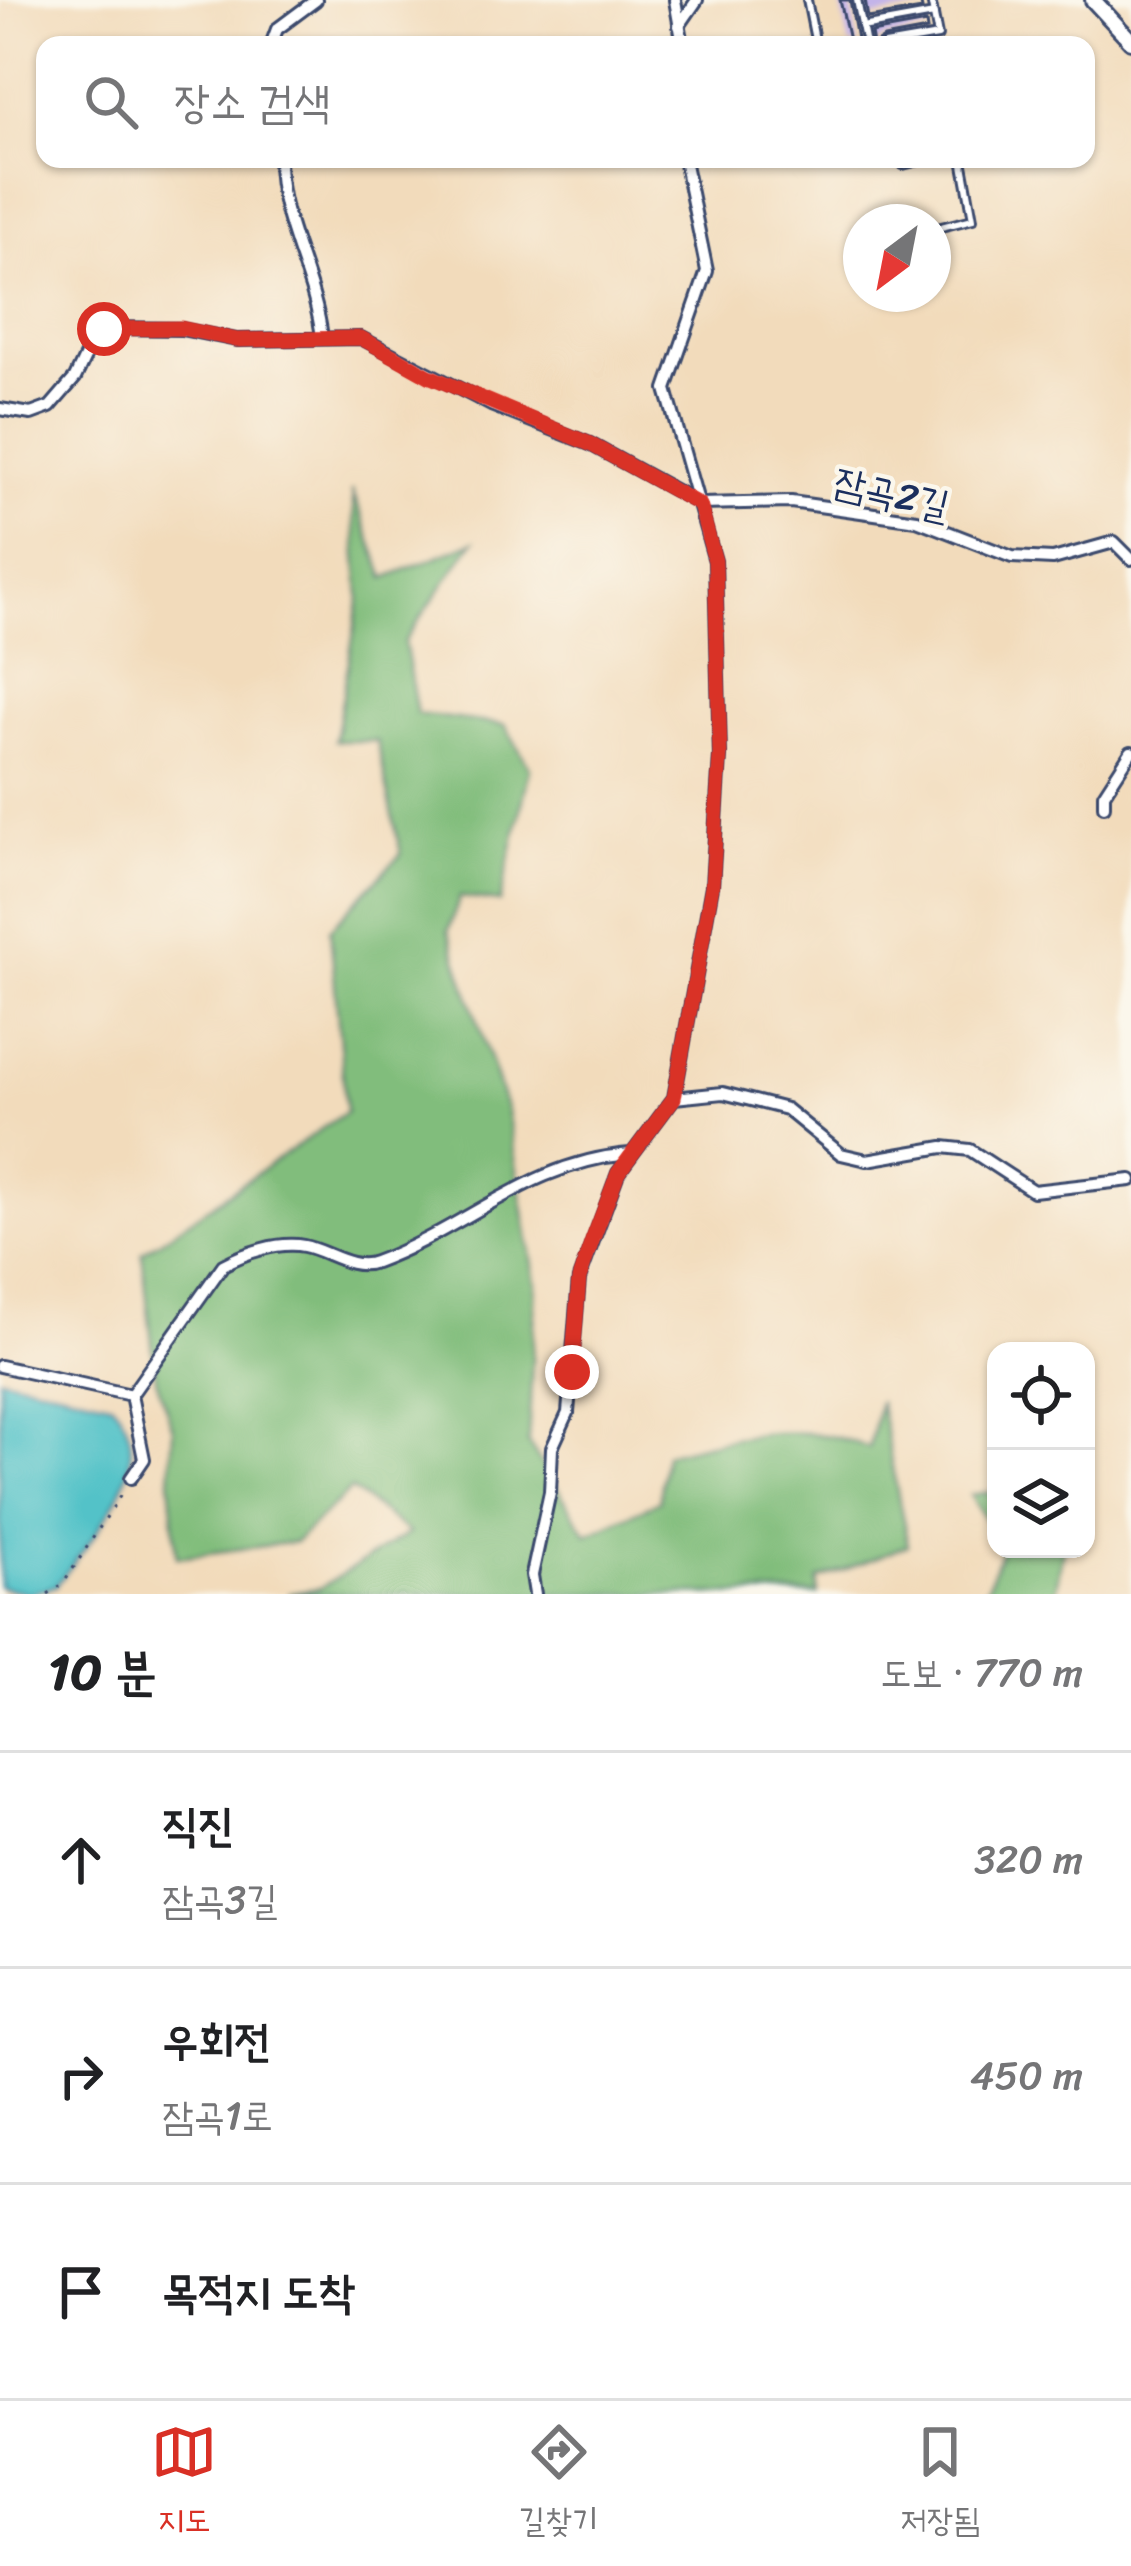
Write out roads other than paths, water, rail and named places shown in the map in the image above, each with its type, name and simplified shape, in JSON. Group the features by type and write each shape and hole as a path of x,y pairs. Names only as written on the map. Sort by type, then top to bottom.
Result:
{"street":[{"path":"275,36 316,0"},
{"path":"675,0 681,36"},
{"path":"679,26 697,0"},
{"path":"1093,0 1131,41"},
{"path":"279,168 280,197 318,304 322,338"},
{"path":"535,1594 532,1575 550,1492 552,1448 568,1413 579,1279 630,1154 674,1098 712,886 720,756 715,561 666,389 707,271 686,168"},
{"path":"0,409 31,414 50,407 76,378 104,329 181,328 237,340 361,338 429,376 590,444 700,505"},
{"name":"잠곡2길","path":"700,505 791,502 916,520 1012,557 1053,559 1114,542 1131,559"},
{"path":"1104,806 1104,794 1131,752"},
{"path":"674,1098 723,1093 786,1109 841,1154 867,1160 892,1160 943,1147 970,1150 1033,1192 1131,1180"},
{"path":"131,1478 144,1459 131,1395 197,1309 210,1280 245,1253 300,1245 358,1265 373,1264 453,1229 548,1170 585,1158 630,1154"},
{"path":"0,1366 131,1395"}],"lane":[{"path":"807,0 814,36"},
{"path":"857,0 864,36"},
{"path":"931,0 938,36"},
{"path":"862,27 934,14"},
{"path":"951,225 974,219 964,168"}],"water":[{"path":"0,1377 111,1402 126,1424 131,1448 118,1497 104,1522 56,1586 30,1593 0,1587"}]}
